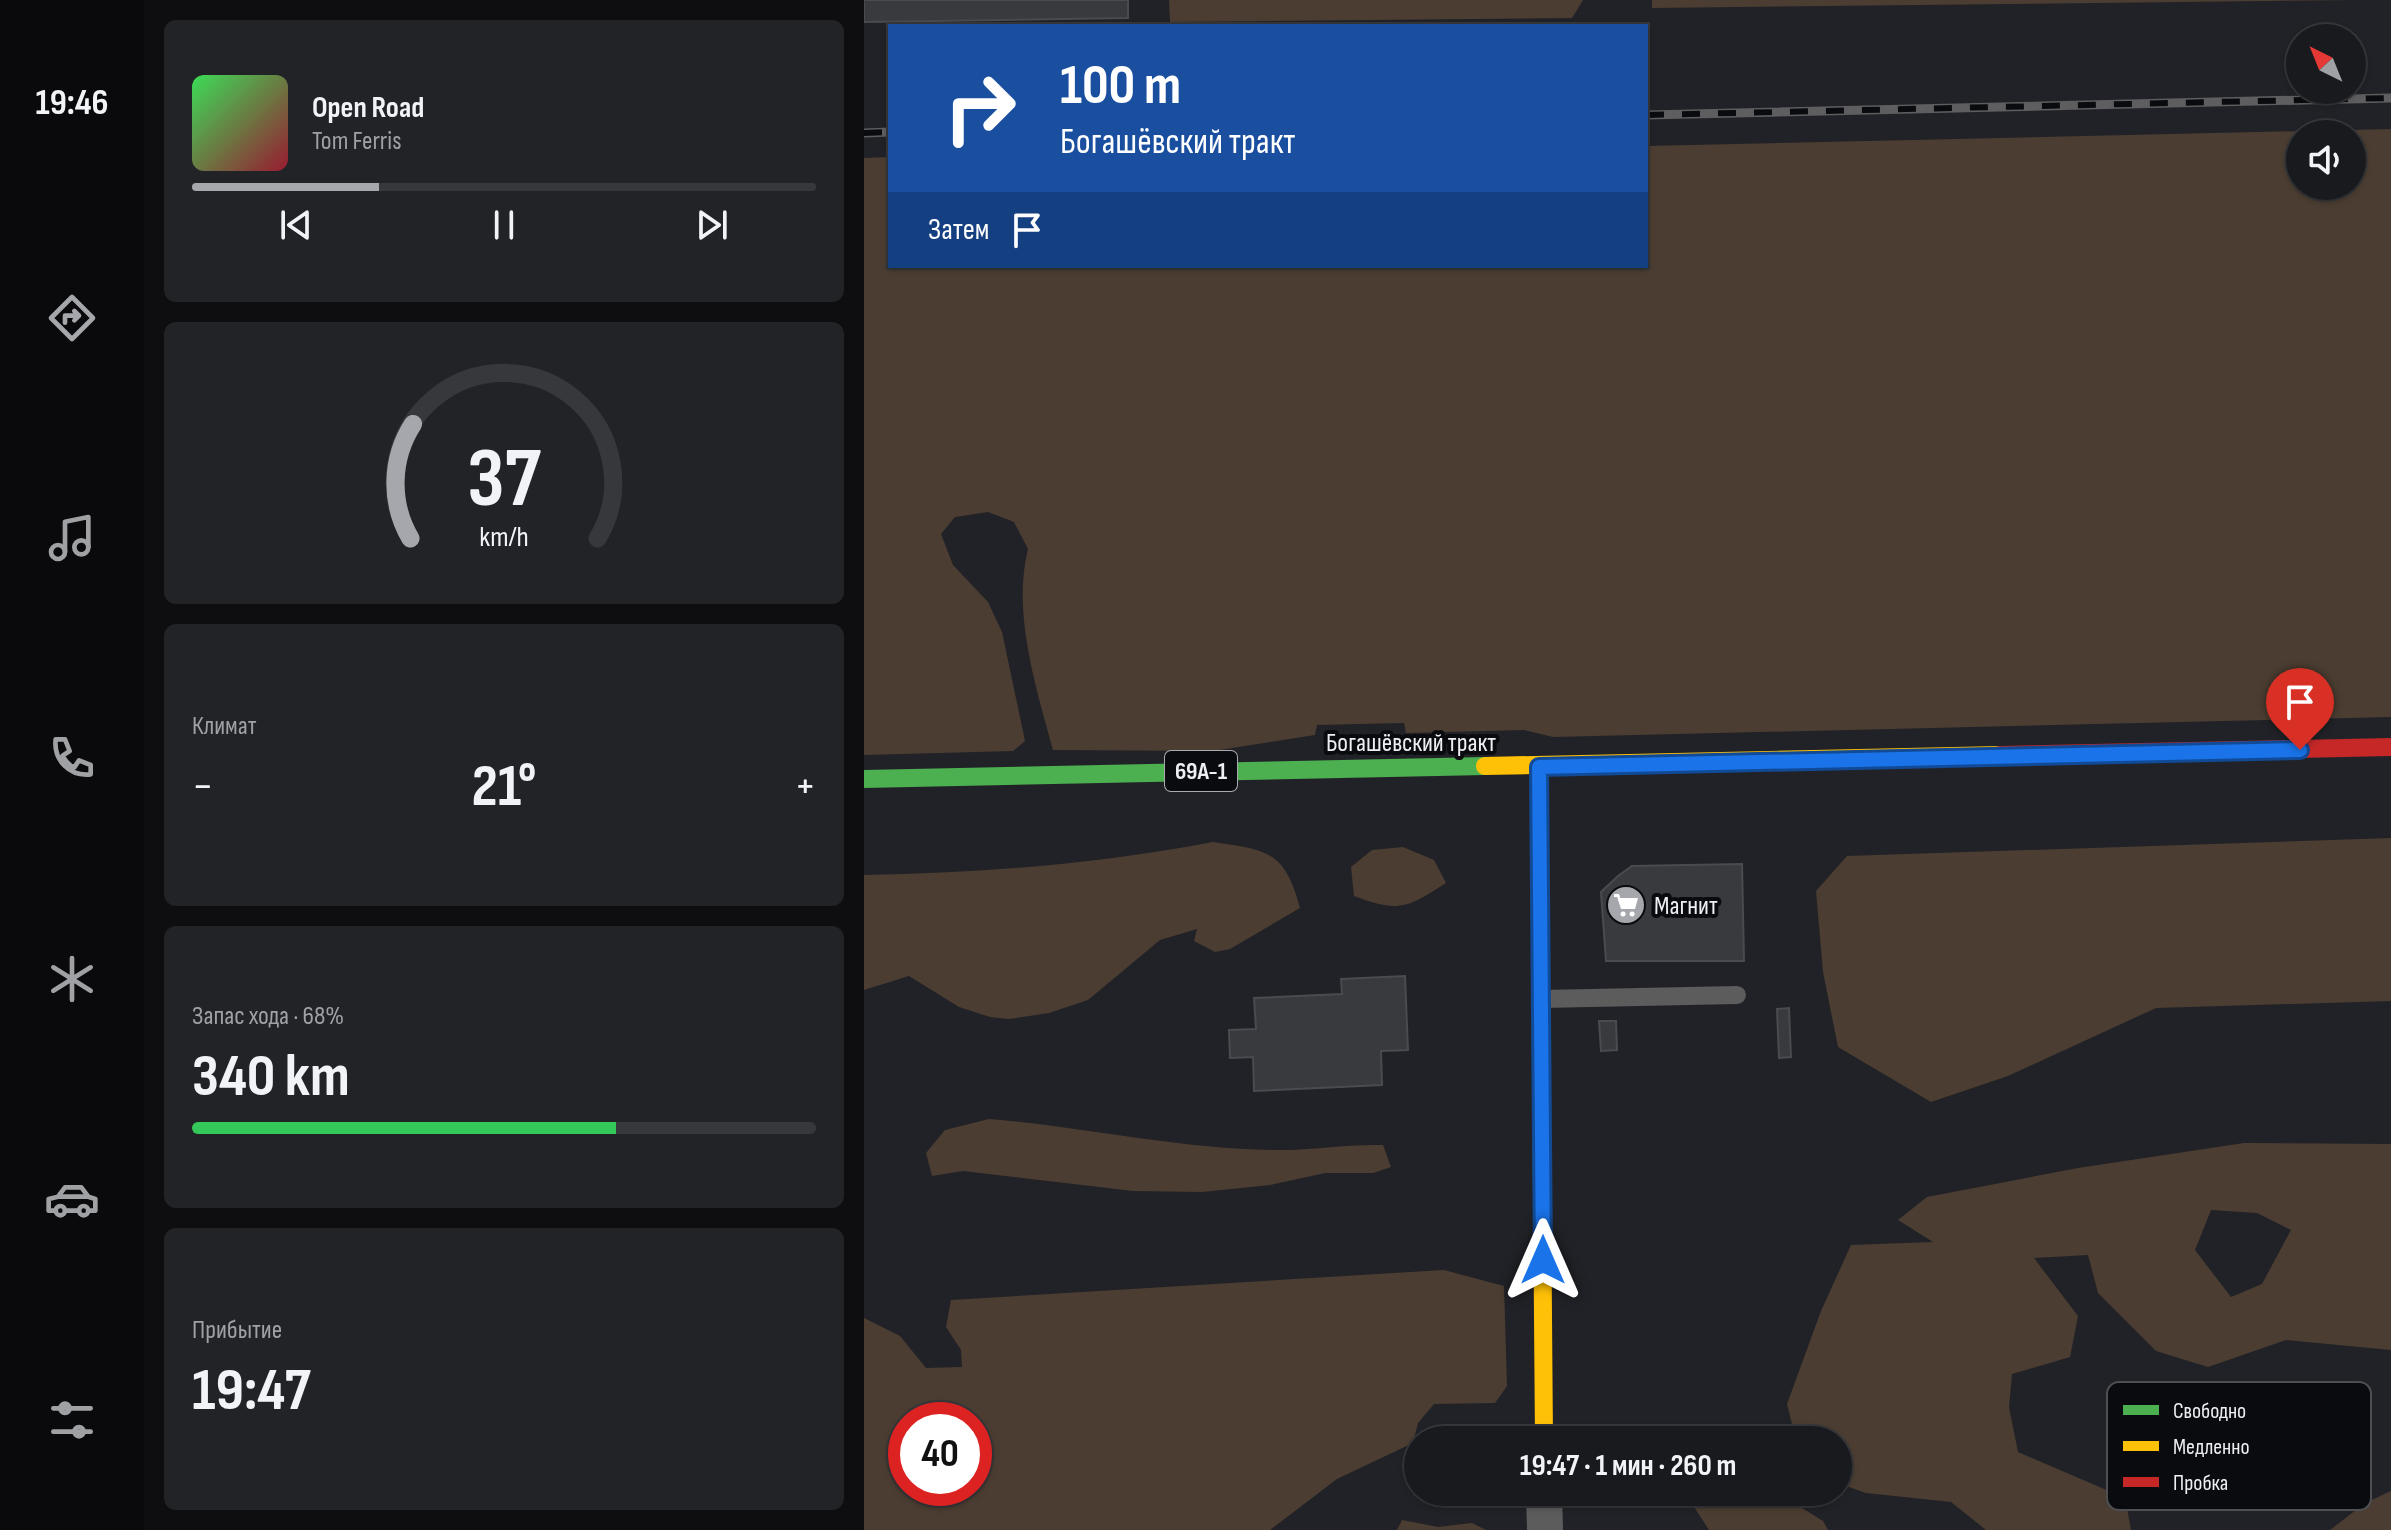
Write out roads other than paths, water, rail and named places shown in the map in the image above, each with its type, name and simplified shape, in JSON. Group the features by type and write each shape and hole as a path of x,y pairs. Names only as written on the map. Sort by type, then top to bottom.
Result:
{"main road":[{"name":"Богашёвский тракт","path":"864,779 2391,747"},
{"path":"1539,767 1544,1426"}],"street":[{"path":"1544,1506 1545,1530"}],"lane":[{"path":"1542,999 1737,995"}],"railway":[{"path":"1648,115 2391,98"},
{"path":"864,133 888,132"}],"place":[{"name":"Магнит","path":"1626,905"}]}
